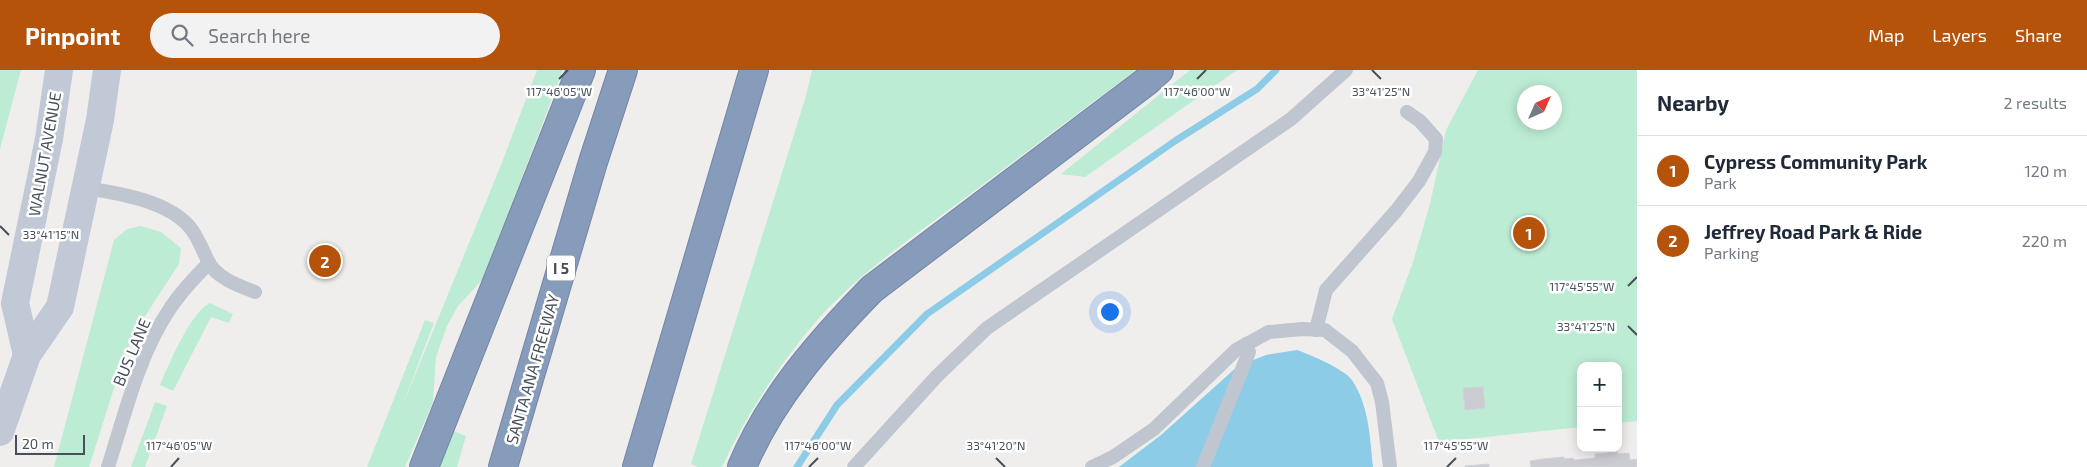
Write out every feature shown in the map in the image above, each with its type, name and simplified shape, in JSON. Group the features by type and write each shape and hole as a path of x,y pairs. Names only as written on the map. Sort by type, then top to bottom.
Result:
{"highway":[{"path":"424,467 581,70"},
{"name":"SANTA ANA FREEWAY","path":"502,467 593,162 623,70"},
{"path":"637,467 754,70"},
{"path":"742,467 749,449 791,381 841,321 872,289 1159,70"}],"main road":[{"name":"WALNUT AVENUE","path":"27,355 15,303 49,139 59,70"},
{"path":"0,432 27,355 60,307 100,120 107,70"}],"lane":[{"path":"854,467 937,376 988,328 1291,119 1346,70"},
{"path":"1316,330 1326,290 1419,181 1435,152 1436,139 1420,121 1407,112"},
{"path":"84,188 124,195 160,206 192,230 202,247 208,263 227,280 254,292"},
{"name":"BUS LANE","path":"108,467 131,393 156,333 184,288 208,263"},
{"path":"1092,467 1113,457 1154,429 1236,350 1269,332 1302,329 1325,330 1352,351 1377,382 1382,402 1390,467"},
{"path":"1203,467 1249,352 1246,344"}],"green space":[{"path":"0,70 21,70 0,149"},
{"path":"537,70 563,70 483,279 458,306 447,326 436,357 433,402 405,467 367,467 425,320 434,323 401,409 501,165"},
{"path":"812,70 1136,70 899,247 849,288 819,318 765,389 742,427 722,467 698,467 691,464 805,99"},
{"path":"1190,70 1237,70 1085,177 1061,174"},
{"path":"1478,70 1637,70 1637,421 1622,423 1622,362 1577,362 1577,427 1439,442 1392,319 1413,262 1430,204 1446,130"},
{"path":"141,226 161,232 181,248 179,264 134,333 121,366 89,467 54,467 114,240 127,229"},
{"path":"210,303 233,314 229,323 211,317 173,391 160,385 188,328 202,309"},
{"path":"155,402 167,406 145,467 131,467"},
{"path":"453,431 466,436 457,467 439,467"}],"water":[{"path":"1297,350 1335,367 1352,380 1358,390 1365,411 1370,433 1373,467 1119,467 1161,435 1238,366 1266,355"}],"building":[{"path":"1483,387 1485,408 1465,410 1463,388"},
{"path":"1629,453 1630,460 1637,459 1637,467 1531,467 1530,461 1564,457 1564,459 1573,458 1574,460 1595,458 1595,454"},
{"path":"1489,464 1489,467 1465,467 1465,466"}],"waterway":[{"path":"797,467 837,405 927,314 1175,141 1257,89 1276,70"}],"place":[{"name":"Cypress Community Park","path":"1529,233"},
{"name":"Jeffrey Road Park & Ride","path":"325,261"}]}
